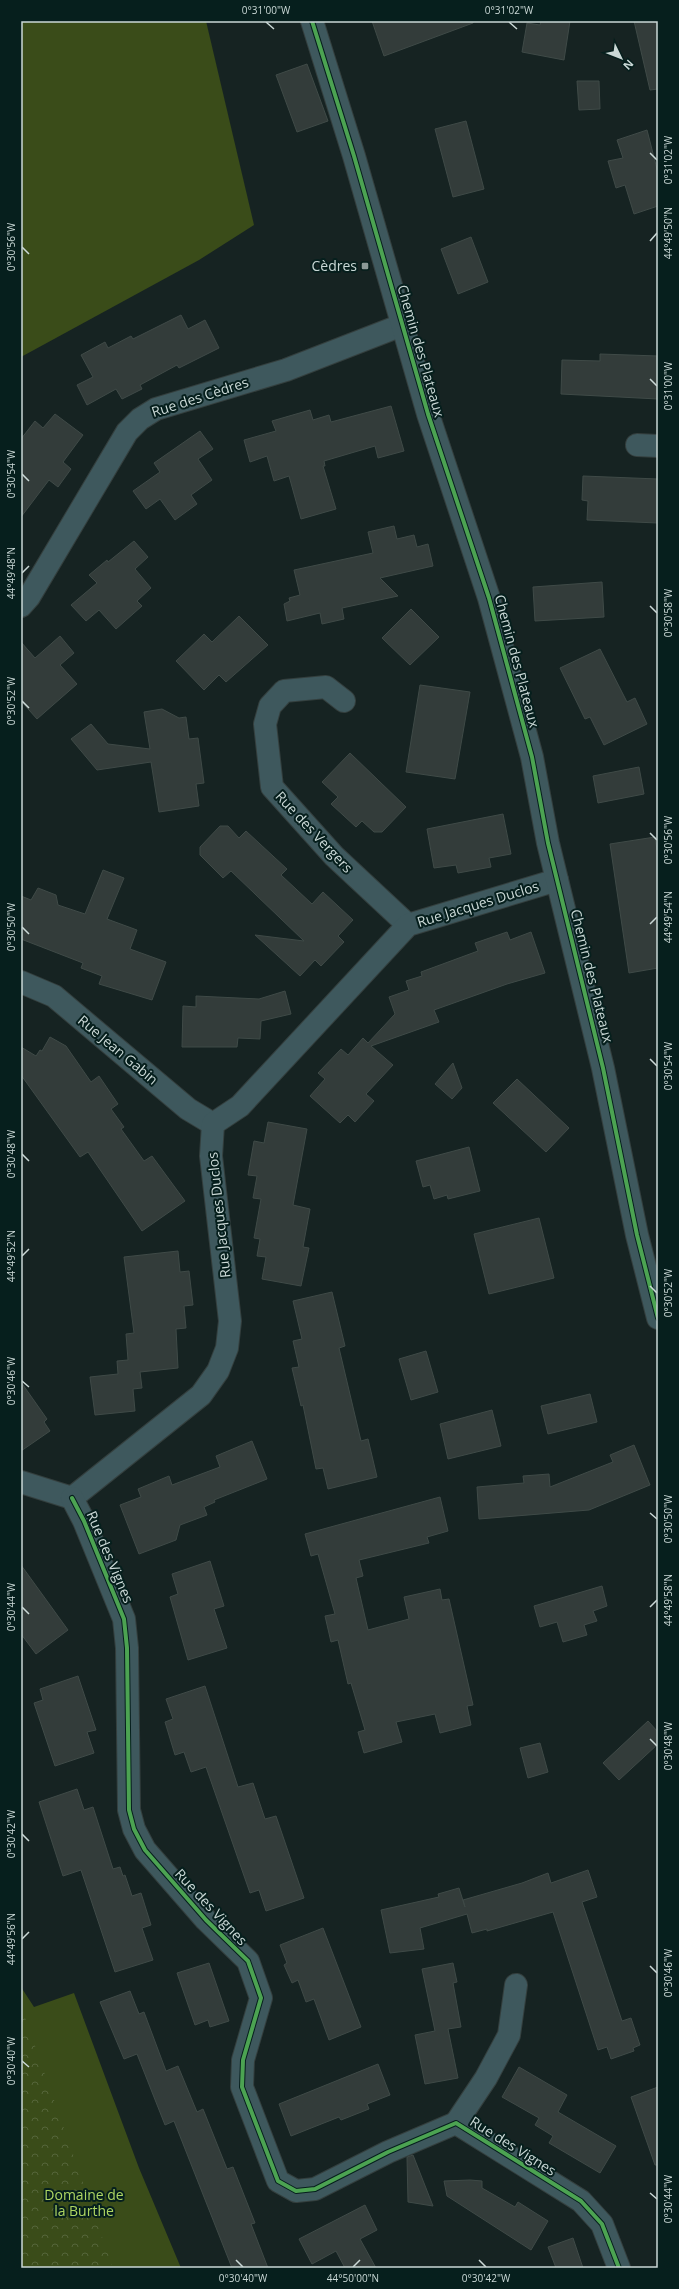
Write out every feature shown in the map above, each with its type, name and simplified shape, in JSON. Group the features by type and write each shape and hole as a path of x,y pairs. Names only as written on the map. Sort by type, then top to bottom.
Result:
{"street":[{"name":"Chemin des Plateaux","path":"312,21 354,156 428,414 489,598 532,757 557,880 603,1068 637,1235 658,1318"},
{"name":"Rue des Cèdres","path":"21,606 29,597 127,432 140,418 156,409 286,370 402,325"},
{"name":"Rue des Vergers","path":"344,701 326,687 284,690 270,706 265,724 272,787 334,856 408,925"},
{"name":"Rue Jacques Duclos","path":"72,1498 201,1395 218,1371 227,1348 230,1321 211,1156 213,1124 240,1106 408,925 557,880"},
{"name":"Rue Jean Gabin","path":"21,982 54,996 188,1109 213,1124"},
{"path":"21,1482 72,1498"},
{"name":"Rue des Vignes","path":"72,1498 84,1521 124,1619 127,1648 129,1810 134,1829 146,1850 186,1897 206,1920 248,1961 261,1998 243,2060 242,2087 278,2181 296,2191 315,2190 388,2152 456,2123 581,2201 602,2224 619,2268"},
{"path":"456,2123 486,2078 509,2036 516,1985"}],"green space":[{"path":"21,21 206,21 254,225 199,260 21,357"},
{"name":"Domaine de la Burthe","path":"21,1987 34,2007 74,1993 139,2168 181,2268 21,2268"},
{"path":"21,2006 113,2268 21,2268"}],"building":[{"path":"372,21 473,21 473,23 384,56"},
{"path":"541,21 570,21 564,60 522,52 527,23 540,25"},
{"path":"634,21 658,21 658,89 650,90"},
{"path":"307,64 328,121 297,132 276,75"},
{"path":"577,81 599,81 600,109 579,110"},
{"path":"466,121 484,189 453,197 435,129"},
{"path":"647,130 658,173 658,206 634,214 625,185 616,188 608,161 623,158 617,140"},
{"path":"471,237 488,282 458,294 441,249"},
{"path":"181,315 188,329 205,320 219,348 179,368 177,365 140,385 142,389 122,399 116,389 87,405 77,385 93,377 81,355 105,342 108,348 131,336 133,339"},
{"path":"600,354 658,356 658,399 561,394 562,360 600,361"},
{"path":"391,406 404,451 378,458 375,446 324,461 325,466 323,466 336,509 301,519 289,476 274,481 267,456 250,462 244,440 276,431 272,421 310,410 313,420 329,415 331,422"},
{"path":"55,414 83,435 63,462 71,469 58,487 49,480 21,517 21,439 35,421 43,428"},
{"path":"200,431 213,449 198,459 212,480 191,495 197,504 175,520 160,499 146,509 133,491 160,472 154,463"},
{"path":"583,476 658,479 658,523 587,520 588,501 582,500"},
{"path":"394,526 397,539 414,535 417,547 428,544 433,566 380,578 398,596 342,608 344,619 322,624 320,613 287,621 284,604 290,601 289,598 300,595 294,570 373,553 368,532"},
{"path":"134,541 148,557 135,569 151,588 137,601 142,606 116,629 99,610 86,621 71,605 97,583 89,575"},
{"path":"602,582 604,617 535,621 533,587"},
{"path":"411,609 439,637 410,665 382,638"},
{"path":"239,616 268,645 226,682 219,675 204,690 176,661 204,634 212,642"},
{"path":"60,636 74,653 60,665 77,684 37,719 21,701 21,642 35,658"},
{"path":"600,649 627,702 635,698 647,724 604,745 590,717 585,719 560,668"},
{"path":"420,685 470,692 455,779 406,772"},
{"path":"162,709 179,718 186,717 189,739 198,738 204,783 196,784 199,806 159,812 151,762 97,770 71,739 91,724 108,744 150,749 144,712"},
{"path":"350,753 406,807 382,832 374,832 362,821 356,827 331,804 338,797 322,782"},
{"path":"639,767 644,794 598,803 593,776"},
{"path":"503,814 511,854 489,858 491,867 458,873 456,865 434,868 427,829"},
{"path":"220,826 228,826 239,838 246,831 287,869 281,875 312,904 323,892 353,920 338,936 344,942 321,966 315,960 300,976 255,935 304,941 231,871 223,878 200,855 200,847"},
{"path":"655,837 658,856 658,968 629,973 610,844"},
{"path":"103,870 124,878 107,919 137,930 130,949 166,962 152,1000 99,984 102,976 81,968 83,963 21,939 21,896 31,900 38,888 56,895 58,905 85,914"},
{"path":"507,932 510,940 531,932 545,973 507,984 434,1010 439,1022 371,1046 393,1065 366,1094 374,1101 355,1122 348,1115 340,1123 310,1096 325,1079 318,1073 341,1049 348,1055 363,1038 368,1043 395,1014 389,997 409,990 406,981 422,976 421,972 478,951 475,943"},
{"path":"285,991 291,1014 261,1021 260,1039 238,1038 237,1047 182,1047 183,1006 196,1007 196,996 259,999"},
{"path":"50,1037 66,1046 91,1082 99,1076 118,1104 111,1109 124,1127 121,1129 144,1161 152,1156 185,1201 142,1231 88,1152 80,1157 21,1075 21,1047 36,1056 40,1050 42,1051"},
{"path":"453,1063 462,1088 452,1099 435,1084"},
{"path":"517,1079 569,1128 546,1152 493,1103"},
{"path":"268,1122 307,1129 293,1205 310,1209 303,1247 309,1248 301,1286 262,1279 266,1257 257,1256 260,1239 254,1238 261,1199 253,1198 257,1176 248,1175 254,1141 264,1143"},
{"path":"469,1147 480,1191 448,1199 447,1195 434,1199 430,1185 423,1187 416,1161"},
{"path":"539,1218 554,1278 489,1294 474,1234"},
{"path":"178,1251 180,1272 189,1271 193,1305 184,1306 186,1328 176,1329 178,1368 140,1372 142,1388 133,1389 135,1411 95,1415 90,1377 118,1374 117,1361 128,1360 126,1334 134,1333 124,1257"},
{"path":"332,1292 345,1346 339,1348 361,1441 368,1439 377,1477 328,1489 323,1468 316,1469 303,1405 301,1406 292,1368 299,1367 293,1341 302,1339 293,1301"},
{"path":"426,1351 438,1392 411,1400 399,1359"},
{"path":"21,1382 47,1419 44,1422 50,1431 21,1451"},
{"path":"590,1394 597,1422 548,1434 541,1406"},
{"path":"492,1410 501,1446 448,1459 440,1424"},
{"path":"252,1441 267,1479 214,1500 215,1502 204,1507 207,1515 180,1525 176,1540 139,1554 120,1505 141,1497 138,1489 169,1476 172,1485 220,1467 216,1456"},
{"path":"634,1445 650,1485 589,1510 479,1519 477,1487 524,1483 523,1476 549,1474 550,1487 613,1462 610,1455"},
{"path":"440,1497 448,1531 427,1537 429,1543 359,1560 363,1576 356,1578 368,1630 409,1619 404,1597 440,1589 442,1600 449,1599 473,1705 467,1706 471,1725 440,1733 435,1714 396,1722 402,1742 364,1753 358,1732 365,1730 351,1683 348,1684 338,1640 331,1642 325,1616 335,1614 318,1554 311,1556 305,1534"},
{"path":"210,1561 224,1606 214,1609 227,1648 188,1660 170,1597 178,1594 172,1574"},
{"path":"21,1565 68,1630 36,1654 21,1634"},
{"path":"602,1586 607,1606 593,1611 597,1621 584,1625 587,1635 563,1642 557,1622 540,1627 534,1606"},
{"path":"78,1676 96,1730 87,1732 94,1753 55,1766 34,1703 43,1700 40,1689"},
{"path":"205,1686 238,1787 253,1783 265,1819 276,1816 304,1898 266,1911 259,1890 250,1893 206,1767 191,1772 184,1752 175,1755 165,1722 173,1719 166,1699"},
{"path":"648,1721 658,1732 658,1744 619,1780 603,1763"},
{"path":"540,1743 548,1772 528,1778 520,1748"},
{"path":"77,1789 84,1810 93,1807 113,1869 120,1867 123,1876 125,1875 132,1896 141,1893 151,1925 142,1928 153,1960 115,1972 81,1870 63,1876 39,1802"},
{"path":"588,1870 597,1897 582,1902 622,2021 631,2018 640,2045 633,2048 634,2051 611,2059 607,2047 598,2050 553,1912 487,1931 487,1929 472,1933 467,1914 420,1928 424,1949 390,1953 381,1910 439,1897 438,1894 459,1888 465,1907 463,1900 522,1883 548,1873 551,1883"},
{"path":"323,1928 361,2027 329,2040 314,1999 306,2002 298,1980 292,1983 284,1965 287,1963 280,1945"},
{"path":"209,1963 229,2021 210,2027 208,2020 195,2025 177,1973"},
{"path":"453,1963 457,1982 453,1983 461,2027 448,2029 458,2078 425,2084 415,2035 435,2031 422,1969"},
{"path":"130,1991 139,2014 144,2012 166,2071 178,2066 197,2112 203,2109 227,2169 233,2167 255,2223 251,2224 268,2268 232,2268 174,2121 165,2125 137,2054 124,2059 100,2002"},
{"path":"378,2064 390,2095 367,2104 369,2109 341,2120 339,2117 291,2136 279,2104"},
{"path":"519,2067 567,2095 558,2112 616,2146 600,2173 549,2143 553,2136 535,2125 539,2118 502,2097"},
{"path":"658,2087 658,2165 655,2165 631,2097"},
{"path":"413,2155 433,2206 408,2202 407,2157"},
{"path":"444,2181 482,2181 482,2188 515,2207 518,2202 548,2221 531,2250 447,2196"},
{"path":"365,2205 377,2230 360,2239 376,2268 345,2268 336,2251 312,2264 299,2239"},
{"path":"573,2238 583,2268 556,2268 548,2247"}],"cycle path":[{"path":"312,21 354,156 428,414 489,598 532,757 548,843 603,1068 637,1235 658,1318"},
{"path":"72,1498 84,1521 124,1619 127,1648 129,1810 134,1829 145,1850 206,1920 248,1961 261,1998 243,2060 242,2087 278,2181 296,2191 315,2189 388,2152 456,2123 581,2201 602,2224 619,2268"}],"place":[{"name":"Cèdres","path":"365,266"}]}
